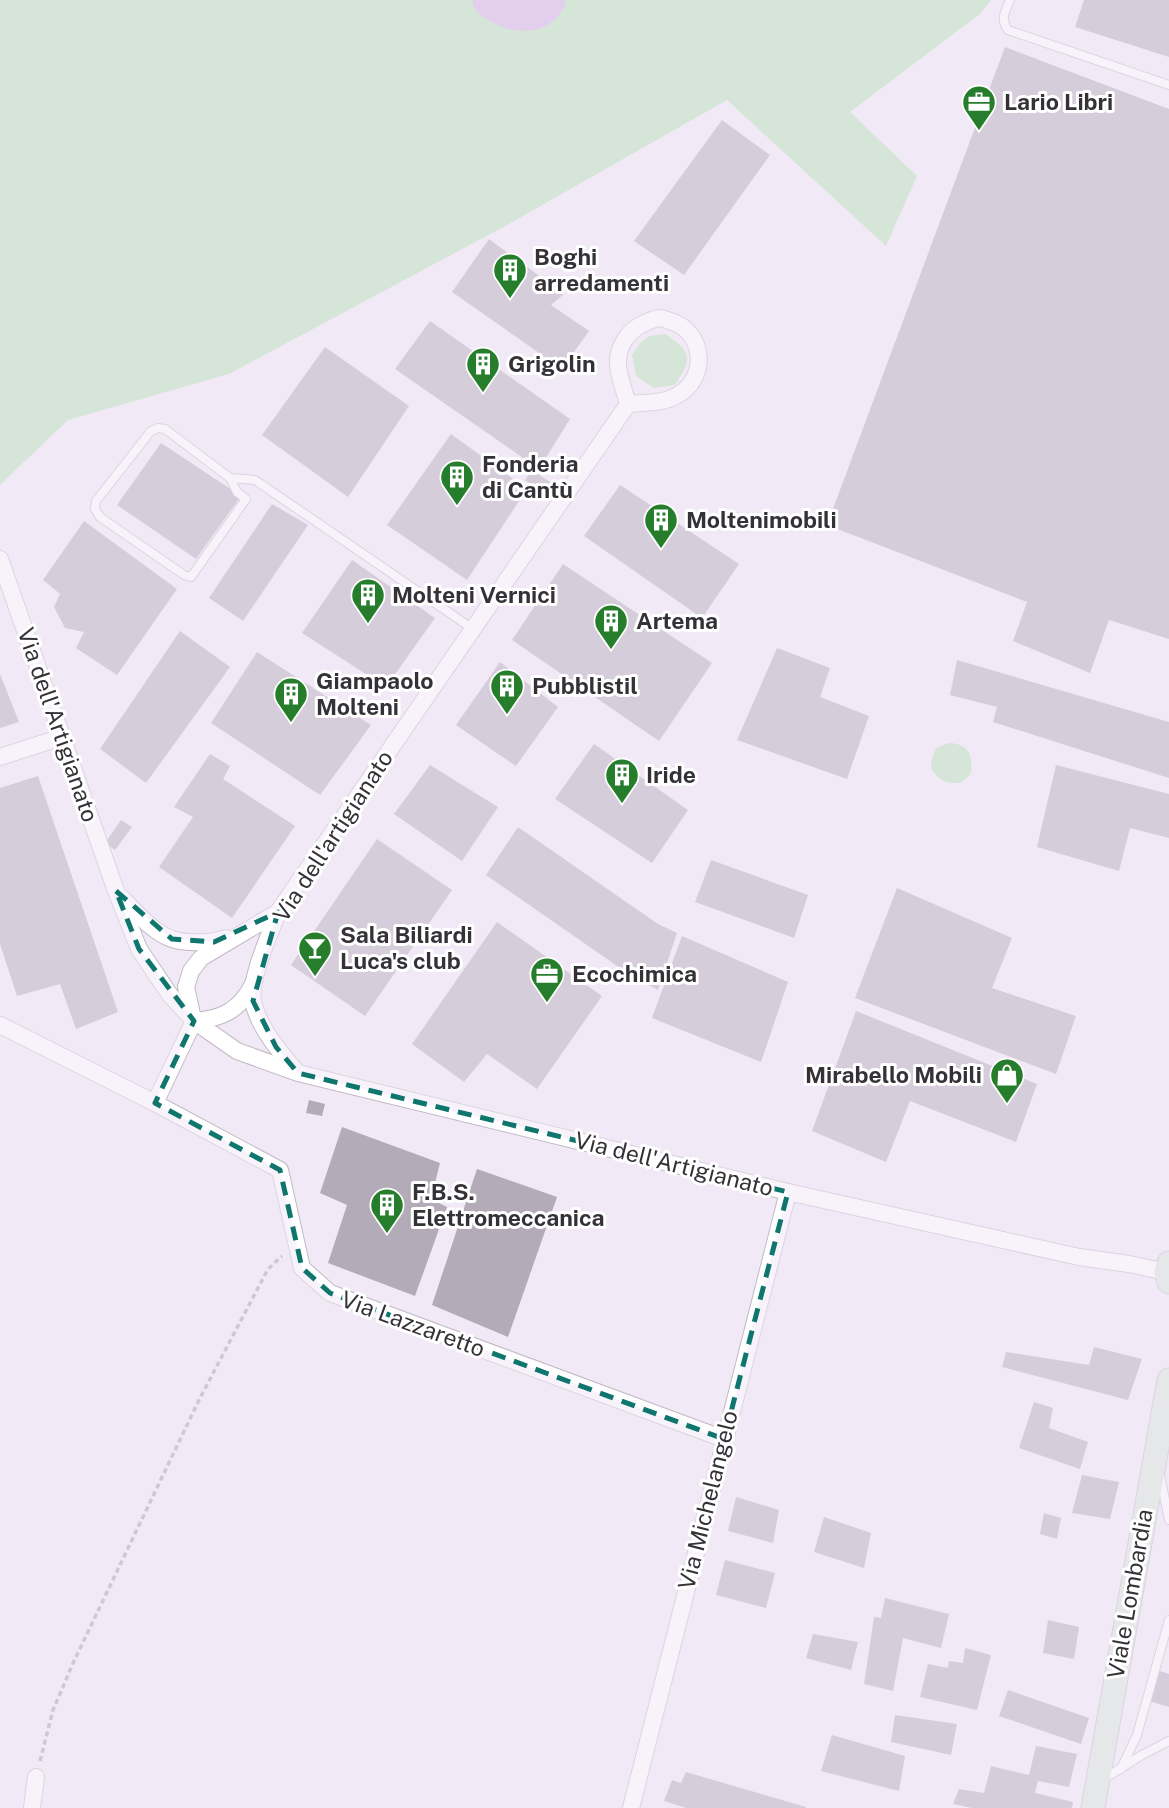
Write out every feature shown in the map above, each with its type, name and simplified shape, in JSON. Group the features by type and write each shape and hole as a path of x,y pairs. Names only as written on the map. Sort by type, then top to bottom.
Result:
{"main road":[{"name":"Viale Lombardia","path":"1093,1808 1169,1380"}],"street":[{"path":"660,318 679,323 694,338 700,360 696,376 687,389 676,397 664,401 628,404 617,363 620,346 631,330 647,322 660,318"},
{"name":"Via dell'artigianato","path":"298,1073 262,1025 253,1000 255,980 278,912 628,404"},
{"name":"Via dell'Artigianato","path":"0,559 116,891 139,949 170,995 194,1021 237,1051 298,1073 788,1192 1079,1257 1168,1272"},
{"path":"0,757 62,737"},
{"name":"Via dell'Artigianato","path":"116,891 150,926 172,939 214,942 242,933"},
{"name":"Via dell'Artigianato","path":"194,1021 186,987 191,971 201,958 278,912"},
{"path":"155,1103 194,1021 214,1020 229,1012 246,998 255,980"},
{"name":"Via Lazzaretto","path":"0,1025 280,1170 302,1268 330,1293 724,1439"},
{"name":"Via Michelangelo","path":"631,1808 788,1192"},
{"path":"32,1808 36,1777"}],"lane":[{"path":"1010,0 1003,24 1008,30 1169,85"},
{"path":"230,478 237,492 246,499 191,577 184,575 100,517 95,509 96,501 150,431 165,429 230,478 255,480 473,629"},
{"path":"1155,1452 1169,1520"},
{"path":"1121,1769 1137,1735 1169,1620"},
{"path":"1097,1784 1169,1741"}],"path":[{"path":"36,1777 53,1710 74,1661 199,1400 268,1269 296,1242"}],"highlighted area":[{"path":"116,891 172,939 214,942 278,912 253,1001 276,1047 298,1073 788,1192 724,1439 330,1293 302,1268 280,1170 155,1103 194,1021 139,949"}],"green space":[{"path":"0,0 991,0 981,13 850,112 917,176 886,246 727,100 507,225 229,374 68,420 0,485"},
{"path":"665,334 685,351 687,362 675,385 654,388 636,376 632,355 645,338"},
{"path":"949,743 965,748 970,756 971,774 961,783 943,781 931,768 936,748"}],"building":[{"path":"1084,0 1169,0 1169,57 1075,27"},
{"path":"1005,47 1169,109 1169,639 1109,620 1090,673 1013,641 1027,602 827,525"},
{"path":"722,120 770,155 684,275 634,241"},
{"name":"Boghi arredamenti","path":"489,239 564,294 551,305 589,331 562,369 452,292"},
{"name":"Grigolin","path":"430,321 570,419 539,469 395,369"},
{"path":"325,347 409,406 348,497 262,435"},
{"name":"Fonderia di Cantù","path":"451,434 527,489 467,580 387,525"},
{"path":"161,443 241,496 196,559 117,505"},
{"path":"532,470 553,484 547,494 525,480"},
{"name":"Moltenimobili","path":"620,485 739,564 702,618 584,536"},
{"path":"272,504 308,525 243,621 209,598"},
{"path":"84,521 177,589 117,675 76,648 84,632 65,628 54,607 60,594 43,580"},
{"name":"Molteni Vernici","path":"352,560 435,618 386,687 302,633"},
{"name":"Artema","path":"563,564 712,663 659,741 512,640"},
{"path":"180,631 230,667 146,783 100,749"},
{"path":"777,648 830,668 820,697 869,716 847,779 737,740"},
{"name":"Giampaolo Molteni","path":"257,652 371,725 320,795 211,723"},
{"path":"957,660 1169,722 1169,778 993,722 997,707 950,695"},
{"name":"Pubblistil","path":"500,662 558,707 516,766 456,725"},
{"path":"0,674 19,722 0,728"},
{"name":"Iride","path":"594,744 688,810 652,863 555,799"},
{"path":"210,754 230,766 223,779 295,826 232,918 159,867 193,817 174,807"},
{"path":"430,765 498,807 462,861 394,814"},
{"path":"1056,765 1169,794 1169,838 1130,828 1119,871 1037,847"},
{"path":"38,776 118,1012 76,1029 60,984 17,996 0,944 0,788"},
{"path":"121,820 132,827 115,850 105,843"},
{"path":"518,827 658,924 677,933 658,990 633,977 486,875"},
{"path":"377,839 452,890 365,1016 291,965"},
{"path":"711,860 808,895 794,938 695,902"},
{"path":"897,888 1012,938 992,988 1076,1016 1056,1074 855,998"},
{"path":"497,922 602,996 537,1089 487,1054 464,1082 412,1044"},
{"path":"682,936 788,982 761,1062 652,1018"},
{"path":"856,1011 1037,1084 1016,1142 910,1101 886,1162 812,1131"},
{"path":"309,1100 325,1104 322,1116 306,1113"},
{"name":"F.B.S. Elettromeccanica","path":"342,1127 440,1163 431,1199 447,1207 415,1296 328,1263 347,1205 320,1193"},
{"path":"477,1169 557,1197 508,1337 432,1305"},
{"path":"1094,1347 1142,1359 1128,1400 1002,1367 1006,1352 1089,1365"},
{"path":"1034,1402 1053,1408 1049,1428 1088,1442 1080,1469 1019,1448"},
{"path":"1082,1475 1119,1482 1110,1519 1072,1513"},
{"path":"736,1497 779,1510 773,1543 728,1531"},
{"path":"1044,1513 1061,1518 1057,1539 1040,1534"},
{"path":"824,1517 871,1533 864,1568 814,1552"},
{"path":"725,1560 775,1573 766,1608 716,1595"},
{"path":"885,1598 949,1614 941,1648 903,1638 893,1691 864,1684 874,1617 881,1618"},
{"path":"1048,1620 1079,1627 1074,1659 1043,1653"},
{"path":"813,1634 858,1642 851,1670 806,1658"},
{"path":"965,1648 991,1655 977,1710 920,1697 928,1664 948,1668 949,1661 963,1663"},
{"path":"1154,1669 1169,1674 1169,1707 1146,1700"},
{"path":"1008,1690 1089,1718 1081,1744 999,1716"},
{"path":"895,1715 957,1724 951,1755 891,1742"},
{"path":"832,1735 905,1756 899,1791 821,1771"},
{"path":"1036,1746 1077,1754 1069,1787 1038,1781 1035,1793 1073,1802 1072,1808 972,1808 953,1804 959,1789 984,1793 991,1766 1029,1775"},
{"path":"686,1772 806,1808 686,1808 664,1801 672,1780 681,1783"}],"waterway":[{"path":"490,0 504,9 520,13 536,11 548,0"}],"place":[{"name":"Lario Libri","path":"979,132"},
{"name":"Boghi arredamenti","path":"510,300"},
{"name":"Grigolin","path":"483,394"},
{"name":"Fonderia di Cantù","path":"457,507"},
{"name":"Moltenimobili","path":"661,550"},
{"name":"Molteni Vernici","path":"368,625"},
{"name":"Artema","path":"611,651"},
{"name":"Pubblistil","path":"507,716"},
{"name":"Giampaolo Molteni","path":"291,724"},
{"name":"Iride","path":"622,805"},
{"name":"Sala Biliardi Luca's club","path":"315,978"},
{"name":"Ecochimica","path":"547,1004"},
{"name":"Mirabello Mobili","path":"1007,1105"},
{"name":"F.B.S. Elettromeccanica","path":"387,1235"}]}
